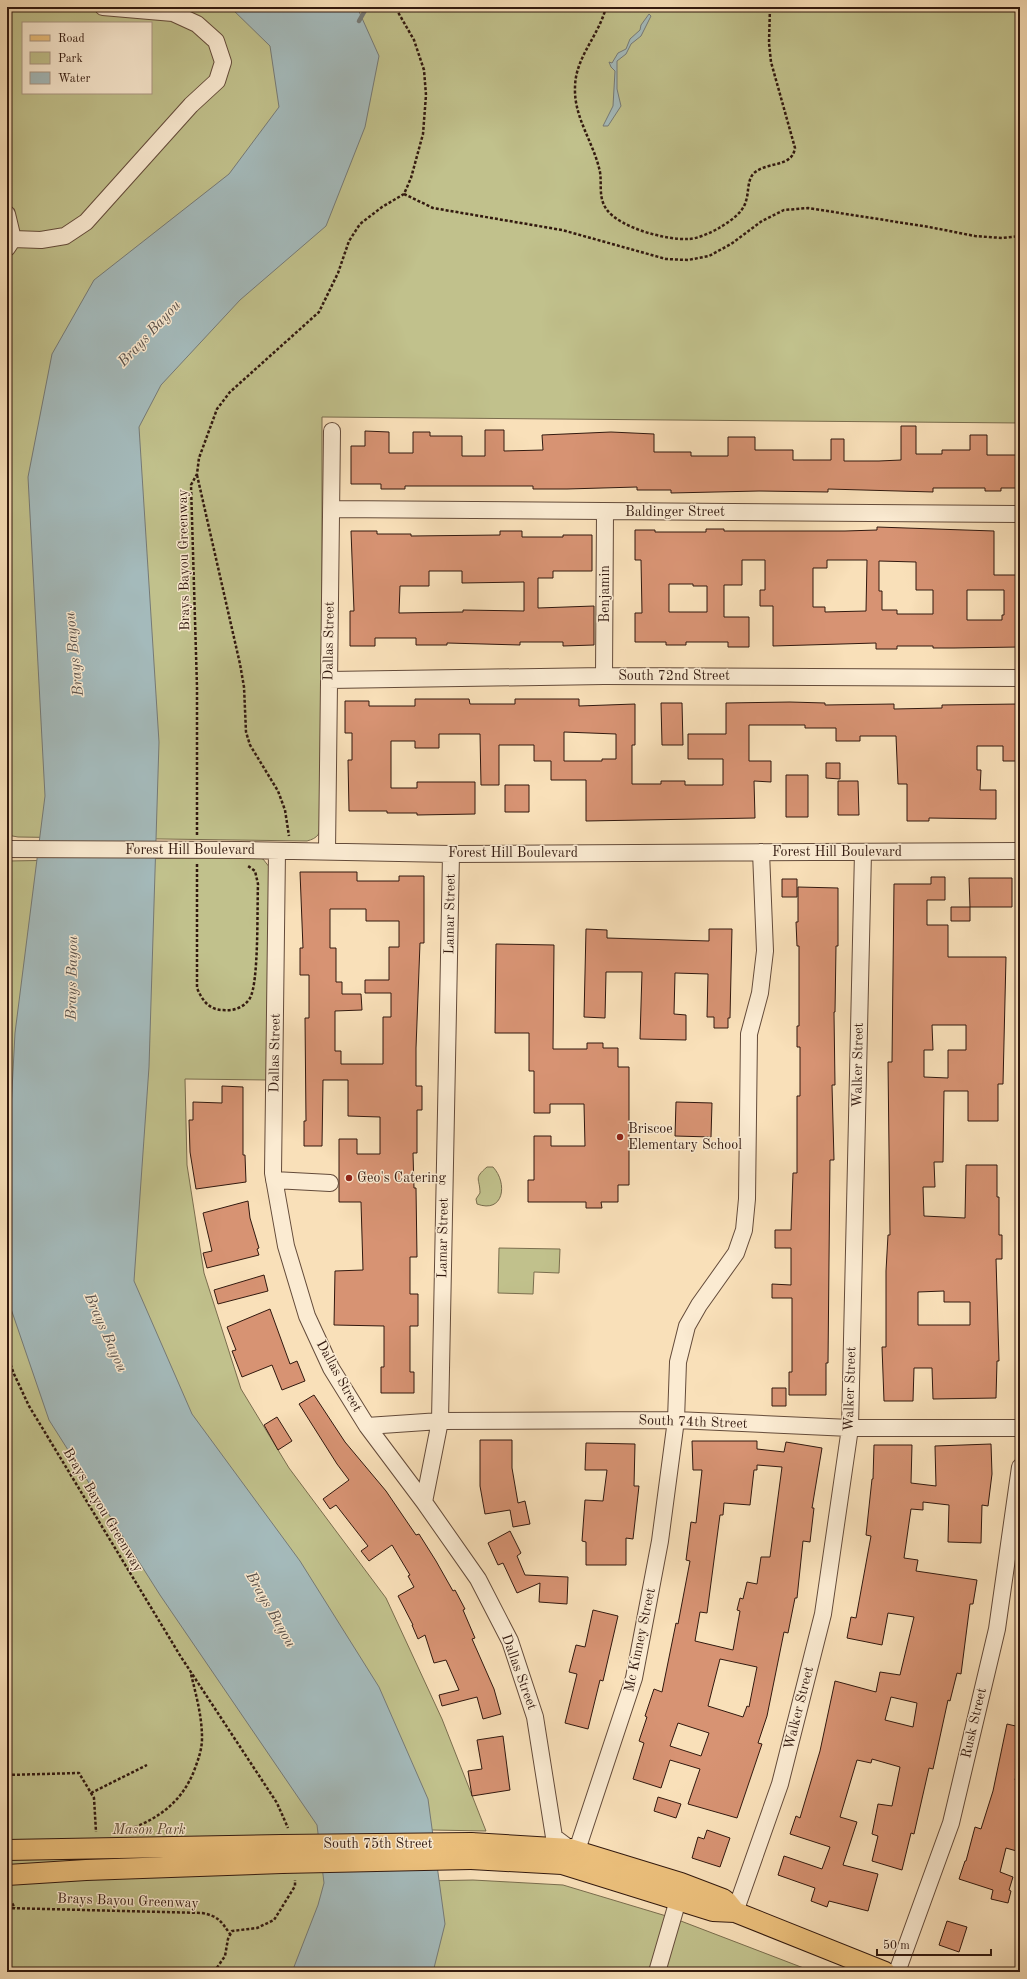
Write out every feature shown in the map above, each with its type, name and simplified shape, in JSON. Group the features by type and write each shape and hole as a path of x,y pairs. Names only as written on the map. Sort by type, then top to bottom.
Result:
{"main road":[{"name":"South 75th Street","path":"7,1850 284,1847 471,1851 570,1850 694,1888 728,1902 735,1912"},
{"name":"South 75th Street","path":"7,1874 86,1870 284,1847"},
{"name":"South 75th Street","path":"471,1851 562,1864 713,1911 735,1912 885,1972"}],"street":[{"path":"7,214 10,243 65,236 86,222 191,105 217,81 223,62 216,41 197,24 173,13 103,7"},
{"name":"Dallas Street","path":"327,851 332,431"},
{"name":"Baldinger Street","path":"331,509 1020,514"},
{"name":"Benjamin","path":"604,676 605,512"},
{"name":"South 72nd Street","path":"329,680 604,676 1020,678"},
{"name":"Forest Hill Boulevard","path":"8,849 241,858 283,851 451,854 1020,851"},
{"name":"Dallas Street","path":"283,851 274,1180 286,1246 307,1316 331,1368 367,1426 424,1502 478,1579 510,1641 535,1717 554,1837 570,1850"},
{"name":"Mc Kinney Street","path":"570,1850 579,1844 634,1678 660,1541 676,1420 678,1362 687,1326 699,1305 736,1253 744,1230 747,1199 749,1034 760,993 765,951 761,852"},
{"name":"Walker Street","path":"735,1912 780,1784 823,1614 850,1428 863,852"},
{"name":"Lamar Street","path":"424,1502 440,1421 451,854"},
{"path":"274,1180 330,1183"},
{"name":"South 74th Street","path":"367,1426 440,1421 676,1420 850,1428 1020,1428"},
{"name":"Rusk Street","path":"897,1972 952,1815 997,1629 1020,1467"},
{"path":"657,1972 678,1900"}],"path":[{"path":"395,7 414,40 422,63 426,95 423,134 418,157 404,194 432,208 562,230 666,259 688,260 709,256 731,244 762,221 784,210 808,208 929,227 975,236 1002,238 1020,236"},
{"path":"606,7 603,18 580,60 575,87 579,115 600,171 601,197 607,210 618,220 651,234 669,238 689,239 718,229 731,220 741,210 746,202 750,179 754,173 762,168 791,159 794,154 796,148 771,62 769,43 770,7"},
{"name":"Brays Bayou Greenway","path":"197,837 197,687 190,499 191,485 197,474 199,458 217,409 230,392 319,312 338,274 350,242 360,224 382,207 404,194"},
{"path":"197,474 240,664 244,687 246,732 250,744 272,781 285,810 289,826 283,851"},
{"path":"197,861 197,988 201,998 208,1006 224,1011 235,1010 242,1006 250,998 255,981 258,878 255,872 241,858"},
{"name":"Brays Bayou Greenway","path":"7,1355 29,1406 190,1672 277,1803 284,1847"},
{"name":"Brays Bayou Greenway","path":"124,1830 131,1829 157,1817 182,1794 192,1775 200,1755 202,1737 200,1712 190,1672"},
{"path":"91,1793 147,1765"},
{"path":"7,1775 79,1773 95,1802 96,1832"},
{"path":"91,1832 104,1832"},
{"path":"214,1972 225,1956 232,1931 236,1929 257,1928 274,1920 295,1886 295,1878"},
{"path":"7,1895 15,1909"},
{"name":"Brays Bayou Greenway","path":"7,1908 202,1913 214,1915 222,1922 230,1935"}],"green space":[{"path":"7,7 1020,7 1020,423 322,417 322,823 318,835 307,841 18,837 7,835"},
{"name":"Mason Park","path":"256,857 263,859 270,868 268,1080 185,1079 187,1165 204,1273 241,1389 289,1468 386,1598 442,1719 486,1831 432,1830 324,1883 473,1880 563,1885 673,1918 814,1972 7,1972 7,861"},
{"path":"487,1167 493,1167 498,1174 502,1188 498,1201 493,1205 486,1206 477,1204 476,1199 480,1193 478,1179 480,1174"},
{"path":"499,1248 560,1249 559,1273 534,1272 533,1294 498,1293"}],"water":[{"name":"Brays Bayou","path":"230,7 357,7 379,56 365,127 326,226 240,300 161,385 139,427 159,742 149,1067 134,1281 192,1414 300,1561 379,1687 428,1799 445,1924 433,1972 292,1972 318,1905 324,1883 317,1825 160,1595 49,1420 8,1300 7,1186 15,1033 45,796 28,477 52,354 94,280 229,174 279,107 270,46"},
{"path":"649,14 651,16 641,36 631,44 626,54 617,61 617,89 621,106 608,126 603,126 613,106 615,71 609,62 612,63 618,53 626,49 630,39 640,30 641,25"}],"building":[{"path":"901,426 916,426 916,454 942,454 942,450 970,450 970,435 987,435 987,455 1020,455 1020,488 1001,488 1001,491 985,491 985,488 933,488 933,492 828,489 828,492 759,491 671,493 671,490 637,490 637,487 533,489 533,486 405,486 405,489 381,489 381,484 351,484 351,446 365,446 365,431 389,432 389,453 413,453 413,432 430,432 430,436 462,436 462,456 485,456 485,430 504,430 504,451 543,450 542,435 611,432 654,434 654,452 691,452 691,456 728,456 728,437 755,437 755,450 793,450 793,460 831,460 831,439 844,439 844,461 879,461 901,460"},
{"path":"877,527 994,531 994,575 1017,575 1017,592 1019,592 1020,615 1020,647 933,648 933,646 897,646 897,649 876,649 876,643 773,646 773,606 760,606 760,590 765,590 765,560 742,560 742,585 724,585 724,617 749,617 749,647 728,647 728,642 686,642 686,645 666,645 666,642 635,642 635,613 642,613 641,560 635,560 635,530 655,530 655,532 706,532 706,529 724,529 724,531 877,530","holes":["827,560 867,560 866,611 825,612 825,607 813,607 813,568 827,568","879,561 916,562 916,590 933,590 933,614 897,614 897,610 882,610 882,591 879,591","669,584 693,584 693,586 707,586 707,612 669,612","967,590 1004,590 1004,615 1002,615 1002,620 967,620"]},
{"path":"351,531 377,531 377,534 411,534 411,536 500,535 500,531 522,531 522,537 592,535 592,571 553,571 553,578 538,578 538,608 594,606 594,645 563,646 563,642 520,642 520,645 447,643 447,645 416,645 416,638 375,638 375,646 350,646 350,611 354,611","holes":["429,571 462,571 462,583 524,582 524,611 463,610 463,612 399,613 400,586 429,586"]},
{"path":"415,699 469,699 470,704 515,704 515,699 579,699 579,706 635,704 635,745 632,745 632,784 661,784 661,781 685,781 685,785 723,785 723,759 688,759 688,734 726,734 726,703 790,702 825,703 825,705 894,704 894,709 942,708 942,705 1020,704 1020,761 1003,761 1003,746 977,746 977,770 981,770 980,790 996,790 996,819 929,818 929,821 907,821 907,784 898,784 896,736 860,736 860,741 836,741 836,728 805,728 805,725 749,725 749,761 771,761 771,782 754,781 755,818 586,821 586,780 551,780 551,761 534,761 534,745 499,745 499,785 481,785 480,734 439,734 439,748 415,748 415,741 391,741 391,788 417,788 417,782 475,782 475,814 417,815 417,813 387,813 387,811 349,811 348,760 352,760 352,733 345,733 345,701 369,701 369,706 415,706","holes":["564,732 616,734 616,759 602,759 602,761 564,761"]},
{"path":"661,703 682,703 683,745 662,745"},
{"path":"826,763 840,763 840,779 826,778"},
{"path":"786,775 808,775 808,817 786,817"},
{"path":"838,781 858,781 859,815 838,815"},
{"path":"505,785 529,785 529,812 505,812"},
{"path":"300,872 357,872 357,881 399,881 399,876 424,876 424,943 420,943 416,1048 416,1086 422,1086 422,1110 417,1110 417,1153 413,1153 414,1188 416,1188 417,1257 410,1257 410,1294 418,1294 418,1326 410,1326 410,1372 414,1372 414,1393 381,1393 381,1367 384,1367 384,1326 334,1325 335,1271 363,1270 361,1202 339,1202 339,1139 357,1139 357,1154 380,1154 380,1117 348,1116 348,1080 323,1080 322,1146 304,1146 304,1121 306,1121 305,1018 309,1018 309,975 300,975 300,948 303,948","holes":["330,909 366,909 366,921 399,921 399,947 389,947 389,980 365,980 365,993 391,993 391,1017 383,1017 383,1064 341,1064 341,1051 335,1051 335,1011 362,1010 361,994 342,994 342,982 336,982 336,948 330,948"]},
{"path":"931,877 945,877 945,900 927,900 927,925 948,925 948,957 1006,957 1003,1084 998,1084 998,1121 968,1121 968,1091 944,1091 943,1162 934,1162 935,1187 923,1187 924,1216 965,1218 966,1165 997,1165 999,1235 1002,1235 1002,1259 996,1259 999,1361 997,1361 996,1398 933,1399 932,1368 914,1368 913,1401 884,1401 882,1347 886,1347 886,1271 888,1235 890,1235 888,1062 892,1062 894,884 931,884","holes":["932,1025 966,1025 966,1050 948,1050 948,1078 924,1077 924,1050 933,1050","944,1291 944,1302 970,1302 970,1325 918,1325 918,1292"]},
{"path":"969,878 1012,878 1012,907 970,907"},
{"path":"782,879 797,879 797,897 782,897"},
{"path":"798,887 838,888 838,946 836,946 834,1012 835,1085 832,1085 834,1160 830,1160 828,1363 826,1363 826,1395 789,1395 789,1372 792,1372 792,1298 772,1298 772,1284 791,1285 791,1248 775,1248 775,1230 791,1230 793,1173 797,1173 797,1096 800,1096 800,1047 797,1047 797,1026 799,1026 799,946 797,946 796,922 798,922"},
{"path":"951,907 970,907 970,921 951,921"},
{"path":"586,929 607,930 607,938 709,941 709,929 732,929 730,1018 728,1018 728,1028 714,1028 714,1017 707,1017 708,974 675,973 674,1014 686,1015 686,1040 640,1039 642,972 606,972 605,1018 584,1017"},
{"path":"496,944 554,945 553,1049 587,1049 587,1043 603,1043 603,1048 618,1048 618,1067 629,1067 629,1185 618,1185 618,1202 601,1202 602,1208 586,1208 586,1202 528,1202 528,1180 534,1180 534,1136 551,1136 551,1146 585,1146 584,1104 550,1104 550,1113 534,1113 534,1071 529,1071 529,1033 495,1033"},
{"path":"222,1086 243,1087 243,1155 245,1155 246,1182 196,1189 190,1152 189,1120 193,1120 193,1102 222,1103"},
{"path":"676,1102 712,1103 711,1137 675,1136"},
{"path":"248,1201 250,1218 259,1248 257,1249 259,1255 207,1268 203,1253 212,1251 203,1213"},
{"path":"264,1275 268,1291 218,1304 214,1290"},
{"path":"270,1309 290,1364 297,1361 305,1381 282,1390 272,1365 242,1377 232,1351 236,1350 227,1327"},
{"path":"772,1388 786,1388 786,1406 772,1406"},
{"path":"314,1395 345,1442 386,1491 416,1535 419,1534 453,1591 455,1590 465,1609 463,1610 475,1638 472,1639 494,1689 501,1714 483,1719 477,1697 442,1706 439,1695 459,1690 446,1660 434,1663 425,1635 418,1639 413,1625 398,1596 414,1587 408,1576 410,1575 392,1545 369,1561 361,1551 368,1546 336,1505 330,1509 323,1499 349,1480 337,1464 299,1404"},
{"path":"277,1417 292,1441 278,1450 264,1425"},
{"path":"480,1440 512,1440 512,1468 518,1503 525,1501 530,1524 513,1527 510,1510 485,1514 480,1486"},
{"path":"692,1441 757,1441 757,1449 784,1452 786,1442 822,1448 812,1508 814,1508 810,1542 803,1541 797,1598 795,1598 788,1633 784,1632 767,1716 758,1743 762,1744 737,1818 688,1804 700,1769 670,1760 661,1788 633,1779 644,1743 639,1741 647,1717 645,1716 654,1689 662,1692 676,1623 678,1624 690,1561 686,1560 691,1522 696,1523 702,1470 693,1470","holes":["757,1465 782,1467 770,1557 761,1557 757,1584 747,1582 743,1599 740,1598 737,1610 740,1611 733,1650 695,1641 700,1612 707,1613 720,1515 723,1515 724,1503 750,1505 754,1470 757,1470","720,1659 757,1667 749,1707 747,1706 743,1717 708,1706","678,1723 709,1733 701,1756 670,1746"]},
{"path":"586,1443 635,1444 634,1486 639,1486 633,1539 626,1538 626,1565 586,1565 586,1542 582,1541 585,1500 603,1501 607,1470 585,1470"},
{"path":"991,1444 992,1474 988,1506 982,1505 981,1543 948,1542 949,1505 923,1502 923,1510 911,1509 904,1558 918,1560 916,1571 977,1580 973,1604 970,1604 961,1674 957,1673 950,1701 948,1700 933,1769 929,1768 914,1834 911,1833 902,1870 872,1861 878,1836 872,1834 878,1804 892,1806 900,1767 872,1759 871,1763 857,1760 840,1817 857,1822 843,1865 878,1874 868,1911 829,1901 827,1907 811,1901 815,1888 778,1875 784,1856 822,1869 830,1847 790,1834 796,1816 800,1818 820,1751 835,1681 876,1692 880,1672 900,1675 914,1617 888,1613 882,1645 847,1638 851,1617 856,1618 871,1536 866,1535 873,1479 874,1445 912,1445 911,1483 936,1486 935,1446","holes":["891,1697 917,1703 913,1727 885,1720"]},
{"path":"510,1531 521,1553 517,1556 525,1575 568,1577 567,1604 539,1602 540,1583 517,1593 503,1563 498,1565 488,1543"},
{"path":"593,1610 618,1616 603,1681 600,1680 588,1729 565,1723 577,1674 569,1672 576,1645 585,1647"},
{"path":"1007,1724 1020,1727 1020,1758 1015,1780 1020,1780 1020,1852 1006,1848 1000,1872 1013,1877 1009,1890 1011,1891 1008,1903 991,1899 993,1890 959,1879 966,1861 975,1827 981,1829 993,1791"},
{"path":"503,1736 510,1790 472,1796 468,1771 482,1769 477,1740"},
{"path":"658,1797 681,1804 676,1818 654,1811"},
{"path":"707,1830 730,1838 720,1867 692,1858 698,1837 704,1839"},
{"path":"947,1921 967,1927 959,1952 939,1945"}],"waterway":[{"path":"359,21 367,7"}],"place":[{"name":"Briscoe Elementary School","path":"620,1137"},
{"name":"Geo's Catering","path":"349,1178"}]}
